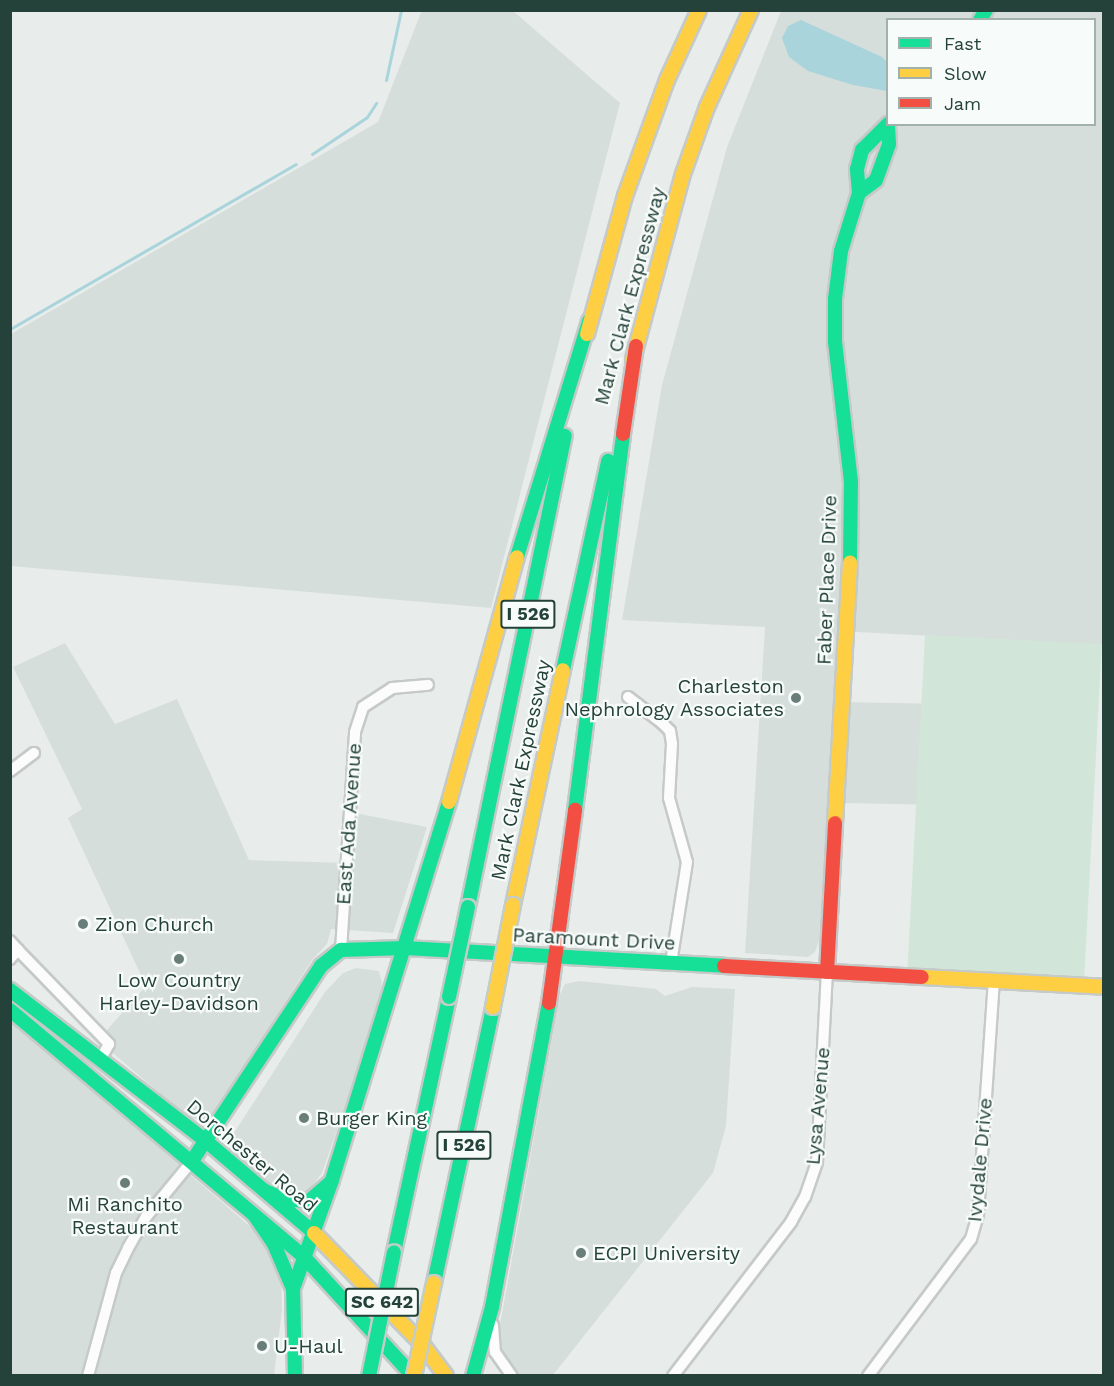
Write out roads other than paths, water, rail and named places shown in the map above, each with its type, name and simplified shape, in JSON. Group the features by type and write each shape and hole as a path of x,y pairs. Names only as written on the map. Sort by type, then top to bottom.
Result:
{"main road":[{"name":"Mark Clark Expressway","path":"369,1376 589,321 625,196 667,80 699,10"},
{"name":"Mark Clark Expressway","path":"414,1376 493,1007 588,540 636,346 683,174 707,107 751,10"},
{"name":"Faber Place Drive","path":"827,972 851,542 851,482 835,342 835,299 841,251 859,193 857,169 862,150 873,135 886,126"},
{"name":"Faber Place Drive","path":"859,193 876,180 889,144 888,126"},
{"path":"295,1376 293,1289 332,1180 431,868 489,649 589,321"},
{"path":"473,1376 492,1307 558,956 606,550 636,346"},
{"name":"Paramount Drive","path":"341,950 405,948 1104,987"},
{"path":"192,1161 321,966 341,950"},
{"name":"Dorchester Road","path":"10,990 206,1141 314,1233 384,1305 446,1376"},
{"name":"SC 642","path":"10,1011 304,1257 414,1376"},
{"path":"265,1191 284,1199 309,1201 332,1180"},
{"path":"255,1216 274,1244 293,1289"}],"street":[{"name":"East Ada Avenue","path":"341,950 355,732 363,707 392,688 428,685"},
{"path":"628,697 670,731 672,744 669,798 687,862 671,963"},
{"path":"10,771 34,753"},
{"path":"10,959 14,945"},
{"path":"14,945 109,1044 100,1060"},
{"name":"Lysa Avenue","path":"673,1376 791,1222 806,1197 817,1162 827,972"},
{"name":"Ivydale Drive","path":"868,1376 971,1239 978,1214 994,981"},
{"path":"88,1376 116,1273 128,1248 146,1217 192,1161"},
{"path":"492,1307 495,1352 512,1376"}],"water":[{"path":"801,20 882,57 886,61 886,91 853,85 808,71 789,57 782,38 788,26"}],"waterway":[{"path":"386,80 401,10"},
{"path":"312,154 367,117 376,103"},
{"path":"10,329 296,164"}],"place":[{"name":"Charleston Nephrology Associates","path":"796,698"},
{"name":"Zion Church","path":"83,924"},
{"name":"Low Country Harley-Davidson","path":"179,959"},
{"name":"Burger King","path":"304,1118"},
{"name":"Mi Ranchito Restaurant","path":"125,1183"},
{"name":"ECPI University","path":"581,1253"},
{"name":"U-Haul","path":"262,1346"}]}
